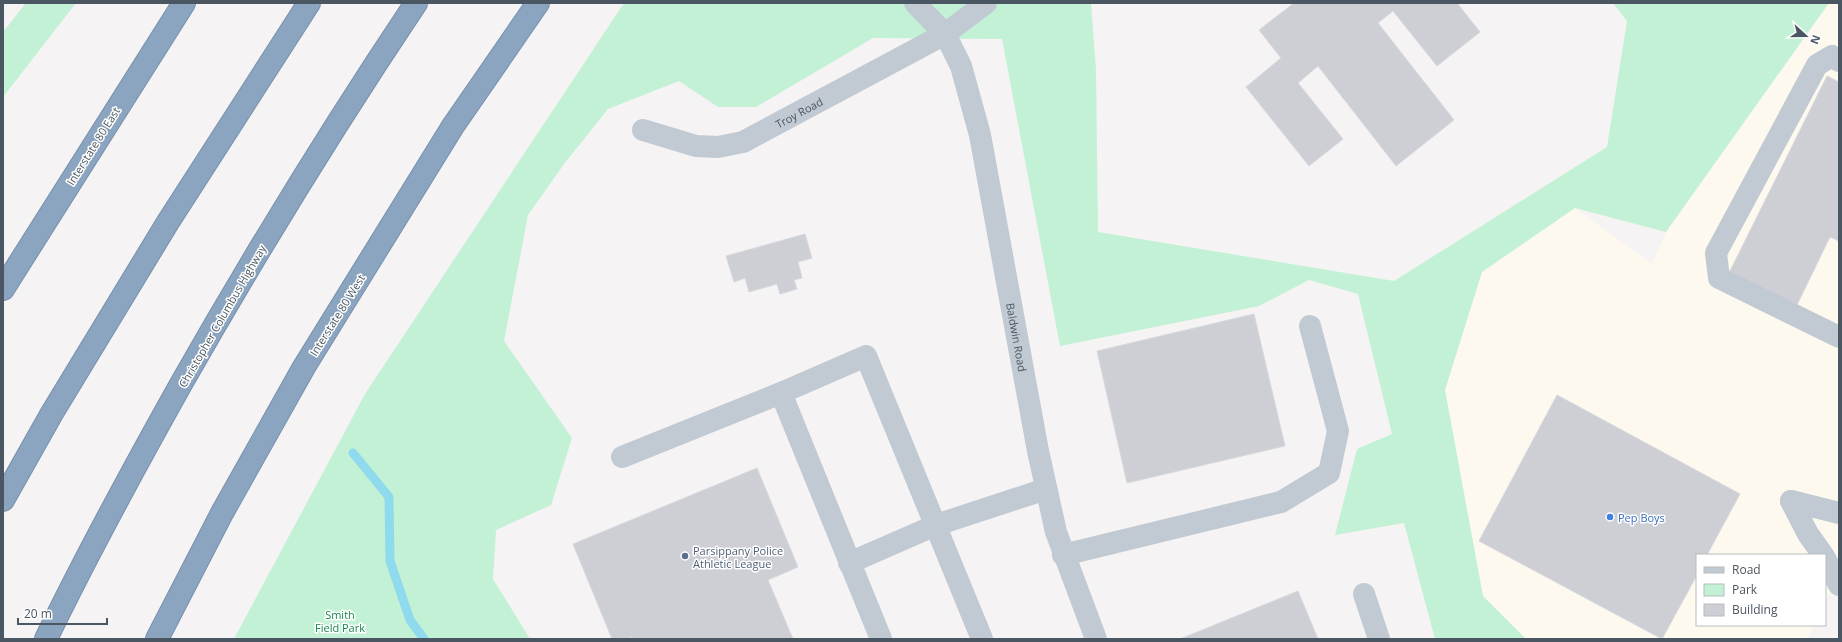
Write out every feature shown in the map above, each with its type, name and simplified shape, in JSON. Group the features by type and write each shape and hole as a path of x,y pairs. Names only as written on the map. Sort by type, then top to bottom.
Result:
{"highway":[{"name":"Interstate 80 East","path":"3,289 184,3"},
{"path":"3,500 52,413 168,222 309,3"},
{"name":"Christopher Columbus Highway","path":"46,639 80,568 135,467 243,277 367,77 416,3"},
{"name":"Interstate 80 West","path":"157,639 222,513 304,367 453,126 538,3"}],"street":[{"path":"915,3 945,34"},
{"name":"Troy Road","path":"643,130 696,146 718,147 743,142 945,34 986,3"},
{"name":"Baldwin Road","path":"945,34 961,66 980,135 997,238 1046,489 1063,555 1096,639"},
{"path":"1839,61 1832,56 1817,65 1716,253 1719,278 1839,337"},
{"path":"1063,555 1281,502 1329,474 1338,431 1310,326"},
{"path":"622,457 781,394 866,356 982,639"},
{"path":"781,394 881,639"},
{"path":"849,563 936,526 1046,489"},
{"path":"1822,554 1808,534 1792,501 1839,513"},
{"path":"1826,560 1839,585"},
{"path":"1364,594 1378,639"}],"shaded area":[{"path":"1809,3 1839,3 1839,572 1826,600 1826,554 1696,554 1696,626 1814,626 1808,639 1526,639 1483,597 1445,389 1482,272 1575,208 1652,264 1666,232"}],"green space":[{"path":"26,3 76,3 3,97 3,32"},
{"name":"Smith Field Park","path":"624,3 1091,3 1096,70 1098,232 1394,281 1607,147 1627,21 1613,3 1829,3 1666,232 1575,208 1482,272 1445,390 1483,596 1526,639 1435,639 1404,523 1335,535 1357,449 1392,434 1358,294 1309,280 1259,306 1060,346 1002,39 873,38 756,107 718,107 679,81 608,109 564,164 528,215 504,341 572,438 551,505 496,530 493,579 530,639 234,639 365,394"}],"building":[{"path":"1294,3 1457,3 1480,32 1437,66 1393,11 1378,23 1454,120 1396,166 1318,66 1298,83 1343,139 1309,166 1246,87 1281,58 1259,30"},
{"path":"1827,76 1839,82 1839,241 1830,237 1796,307 1729,273"},
{"path":"805,234 812,258 798,262 802,278 794,280 797,289 780,294 777,284 749,292 745,278 734,282 726,256"},
{"path":"1254,314 1285,446 1127,483 1097,351"},
{"name":"Pep Boys","path":"1557,395 1740,494 1708,554 1696,554 1696,577 1662,639 1479,541"},
{"name":"Parsippany Police Athletic League","path":"757,468 798,567 768,580 793,639 633,639 632,637 627,639 612,639 573,544"},
{"path":"1298,591 1318,639 1180,639"}],"waterway":[{"path":"353,453 389,497 390,561 410,620 424,639"}],"place":[{"name":"Pep Boys","path":"1610,517"},
{"name":"Parsippany Police Athletic League","path":"685,556"}]}
